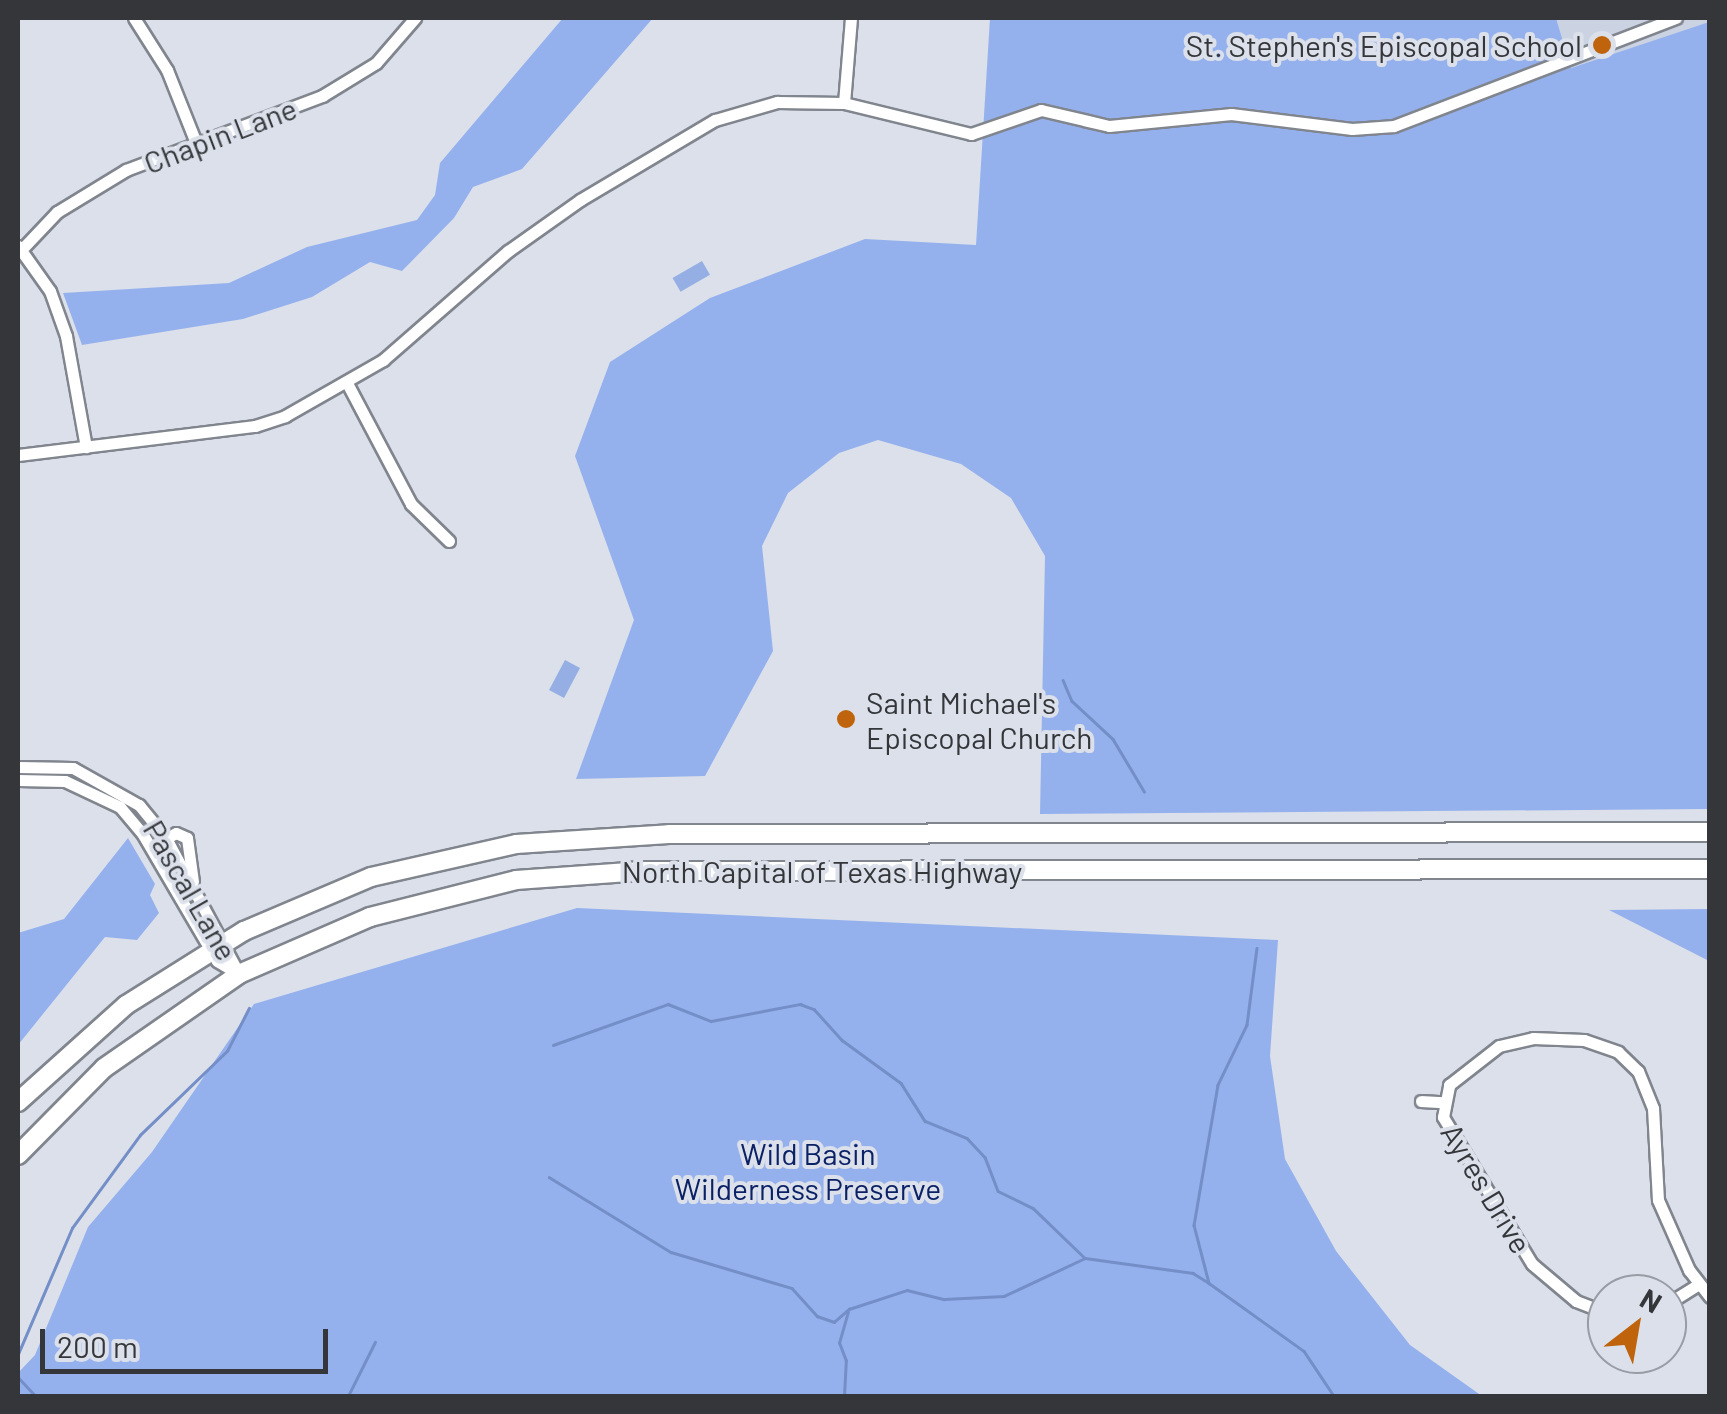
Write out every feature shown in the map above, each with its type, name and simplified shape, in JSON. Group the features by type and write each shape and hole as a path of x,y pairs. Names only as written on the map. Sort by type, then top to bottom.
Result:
{"highway":[{"name":"North Capital of Texas Highway","path":"18,1102 100,1026 217,946 371,877 516,844 650,835 1710,832"},
{"path":"1024,834 1024,870"},
{"name":"North Capital of Texas Highway","path":"18,1156 104,1068 239,974 398,907 552,875 1710,868"}],"street":[{"path":"134,18 168,70 196,143"},
{"name":"Chapin Lane","path":"20,247 57,212 126,170 322,96 376,63 415,18"},
{"path":"844,103 852,18"},
{"path":"18,454 272,422 346,383 399,348 548,221 715,120 777,102 844,103 971,134 1041,110 1109,126 1231,114 1352,128 1394,126 1676,18"},
{"path":"20,247 50,291 66,336 86,447"},
{"path":"346,383 411,504 449,541"},
{"name":"Pascal Lane","path":"20,773 86,772 148,813 196,891 217,946"},
{"name":"Pascal Lane","path":"20,773 92,790 135,823 239,974"},
{"path":"135,823 148,813"},
{"path":"150,847 180,834 188,840 196,891"},
{"path":"1442,1102 1463,1072 1514,1041 1573,1038 1622,1055 1650,1094 1658,1200 1698,1284 1710,1297"},
{"name":"Ayres Drive","path":"1421,1100 1442,1102 1444,1117 1482,1172 1528,1260 1562,1292 1587,1304"},
{"path":"1687,1291 1698,1284"}],"shaded area":[{"name":"St. Stephen's Episcopal School","path":"1556,18 1709,18 1710,22 1571,68"},
{"path":"702,261 710,275 681,292 673,278"},
{"path":"565,660 580,668 564,698 549,690"}],"green space":[{"path":"563,18 653,18 522,169 473,187 454,218 402,271 370,262 312,297 243,319 82,345 63,293 229,283 307,247 417,220 435,195 440,163"},
{"path":"990,18 1556,18 1571,68 1709,22 1709,809 1040,814 1045,556 1011,498 961,464 878,440 839,453 788,493 762,546 773,651 705,776 576,779 634,620 575,456 610,362 710,298 865,239 976,245"},
{"path":"128,838 155,884 150,895 159,913 137,940 105,937 18,1045 18,933 64,919"},
{"name":"Wild Basin Wilderness Preserve","path":"577,908 1278,940 1270,1056 1285,1159 1336,1251 1410,1345 1482,1396 18,1396 18,1373 35,1355 88,1227 152,1152 254,1004"},
{"path":"1709,909 1709,961 1609,910"}],"waterway":[{"path":"1063,680 1072,701 1113,739 1144,791"},
{"path":"1257,948 1247,1025 1218,1085 1194,1225 1209,1283 1304,1351 1334,1396"},
{"path":"553,1045 668,1004 711,1021 800,1004 814,1009 842,1040 901,1083 925,1121 967,1138 985,1157 998,1191 1033,1208 1084,1257"},
{"path":"18,1354 72,1228 140,1135 227,1051 249,1008"},
{"path":"549,1177 671,1252 792,1288 817,1316 834,1322 849,1309 907,1290 944,1299 1004,1296 1085,1258 1193,1273 1209,1283"},
{"path":"844,1396 846,1361 839,1343 848,1312"},
{"path":"348,1396 375,1342"},
{"path":"18,1377 36,1396"}],"place":[{"name":"St. Stephen's Episcopal School","path":"1602,45"},
{"name":"Saint Michael's Episcopal Church","path":"846,719"}]}
